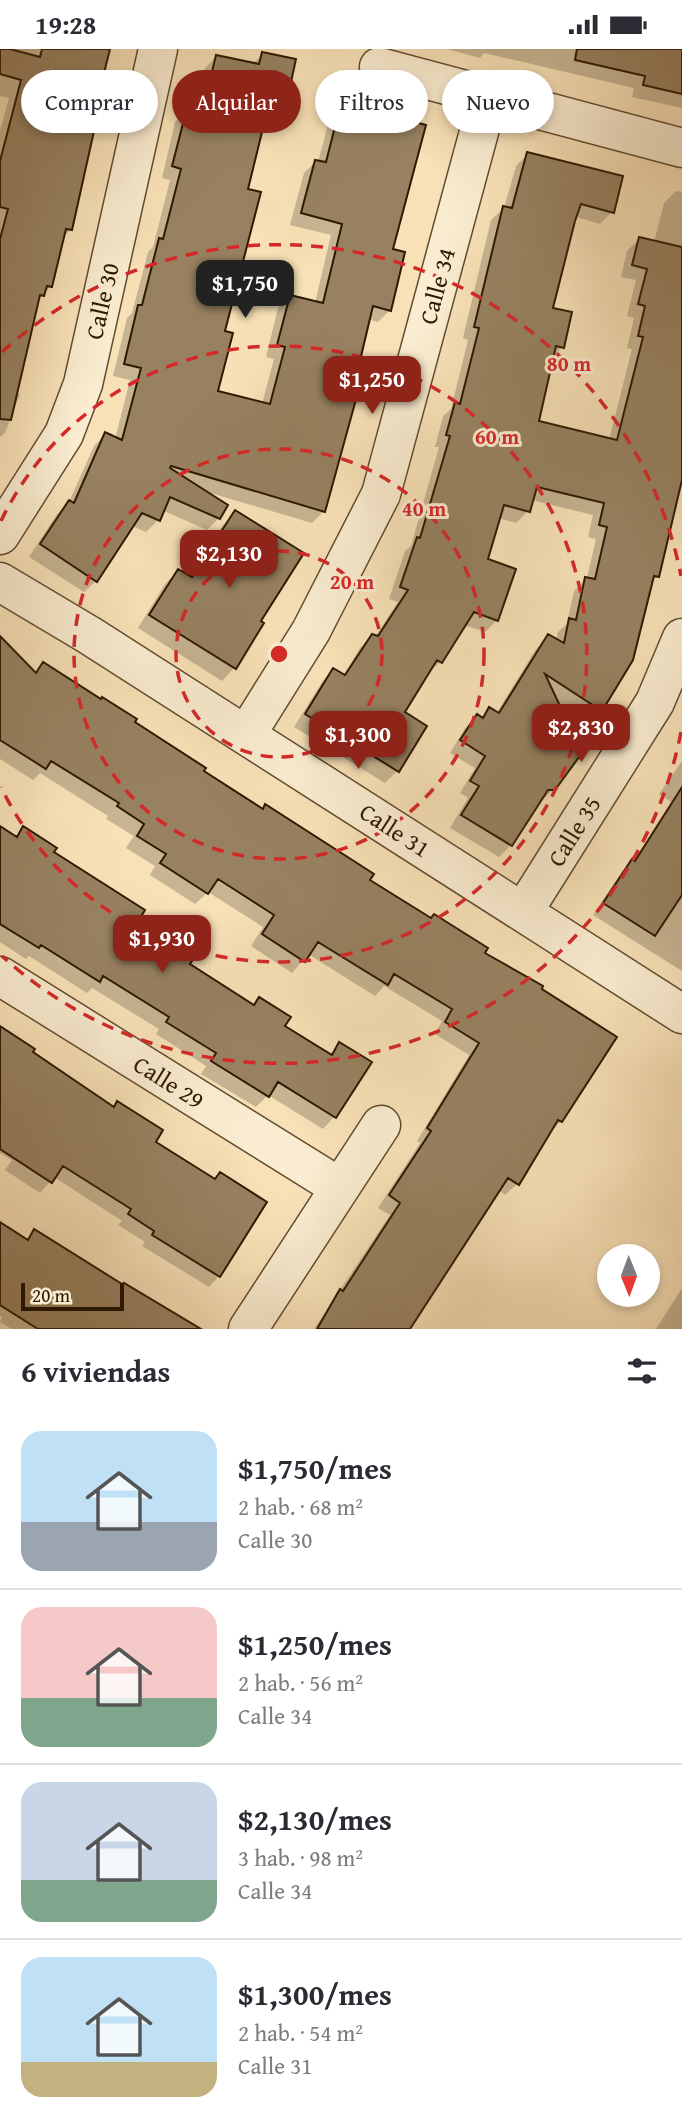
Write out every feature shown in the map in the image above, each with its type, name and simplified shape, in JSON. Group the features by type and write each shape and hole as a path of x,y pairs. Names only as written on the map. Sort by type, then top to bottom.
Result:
{"street":[{"name":"Calle 30","path":"0,535 64,434 83,384 158,49"},
{"path":"379,67 442,83"},
{"path":"554,113 682,148"},
{"name":"Calle 34","path":"246,735 311,631 381,494 479,133"},
{"name":"Calle 31","path":"0,582 89,635 682,1014"},
{"name":"Calle 35","path":"523,912 655,702 682,638"},
{"name":"Calle 29","path":"0,976 339,1187"},
{"path":"248,1329 381,1125"}],"building":[{"path":"0,49 40,57 42,49 110,49 105,70 21,70 21,80 0,74"},
{"path":"577,49 682,49 682,94 643,85 645,76 575,60"},
{"path":"262,52 296,59 294,70 212,70 216,55 259,64"},
{"path":"21,80 21,133 94,133 72,230 66,229 52,287 47,286 44,296 40,295 11,420 0,419 0,239 8,209 0,207 0,161"},
{"path":"181,133 262,133 248,189 261,192 225,331 233,333 218,391 270,404 285,347 277,345 290,295 323,303 342,224 301,213 315,160 326,162 333,133 424,133 393,249 405,252 391,311 373,306 353,390 358,392 325,512 171,466 170,468 228,505 220,519 170,497 160,521 142,513 97,582 40,544 69,500 74,503 105,432 122,440 141,368 124,364 138,305 142,305 159,238 163,239 181,169 172,166"},
{"path":"527,152 623,176 614,213 581,204 575,221 553,308 572,312 564,348 556,346 539,421 617,440 643,337 638,336 645,306 638,304 647,269 632,265 639,237 682,247 682,480 659,577 654,576 633,660 602,711 545,674 582,753 555,790 548,790 512,846 461,815 479,786 470,781 485,756 460,740 477,714 483,718 489,707 499,713 548,634 564,643 569,618 576,620 585,577 595,579 607,527 599,525 604,503 537,487 530,512 504,505 488,559 516,569 498,621 474,612 442,663 437,660 405,712 427,726 399,772 305,714 333,668 345,675 372,634 378,636 408,590 400,587 417,537 420,538 450,436 446,435 455,402 460,404 479,328 474,327 503,206 512,208"},
{"path":"235,510 304,553 261,621 264,623 236,669 149,615 178,569 192,577"},
{"path":"0,636 36,673 43,662 101,699 102,697 206,768 204,771 263,809 265,804 374,874 370,880 431,918 434,914 488,948 485,953 543,986 542,989 617,1037 562,1122 558,1120 519,1185 508,1178 410,1329 317,1329 340,1289 343,1291 400,1203 389,1195 431,1131 427,1128 479,1043 445,1022 452,1009 394,974 388,985 318,942 305,962 262,934 274,915 218,879 208,894 160,863 166,854 137,836 144,824 117,806 119,803 51,761 46,769 0,740"},
{"path":"682,787 682,895 655,936 603,903 632,859 635,861"},
{"path":"0,826 17,837 23,826 57,848 54,852 145,910 137,923 194,958 190,964 254,1005 259,997 291,1017 285,1026 332,1055 339,1042 372,1062 336,1118 278,1082 269,1097 211,1061 216,1053 166,1022 169,1017 103,976 100,982 41,945 39,948 0,924"},
{"path":"0,1026 114,1107 117,1101 163,1130 156,1142 215,1179 220,1172 267,1202 220,1277 152,1235 154,1231 128,1214 131,1209 63,1166 52,1183 0,1149"},
{"path":"0,1222 28,1240 34,1229 201,1329 38,1329 0,1305"}]}
